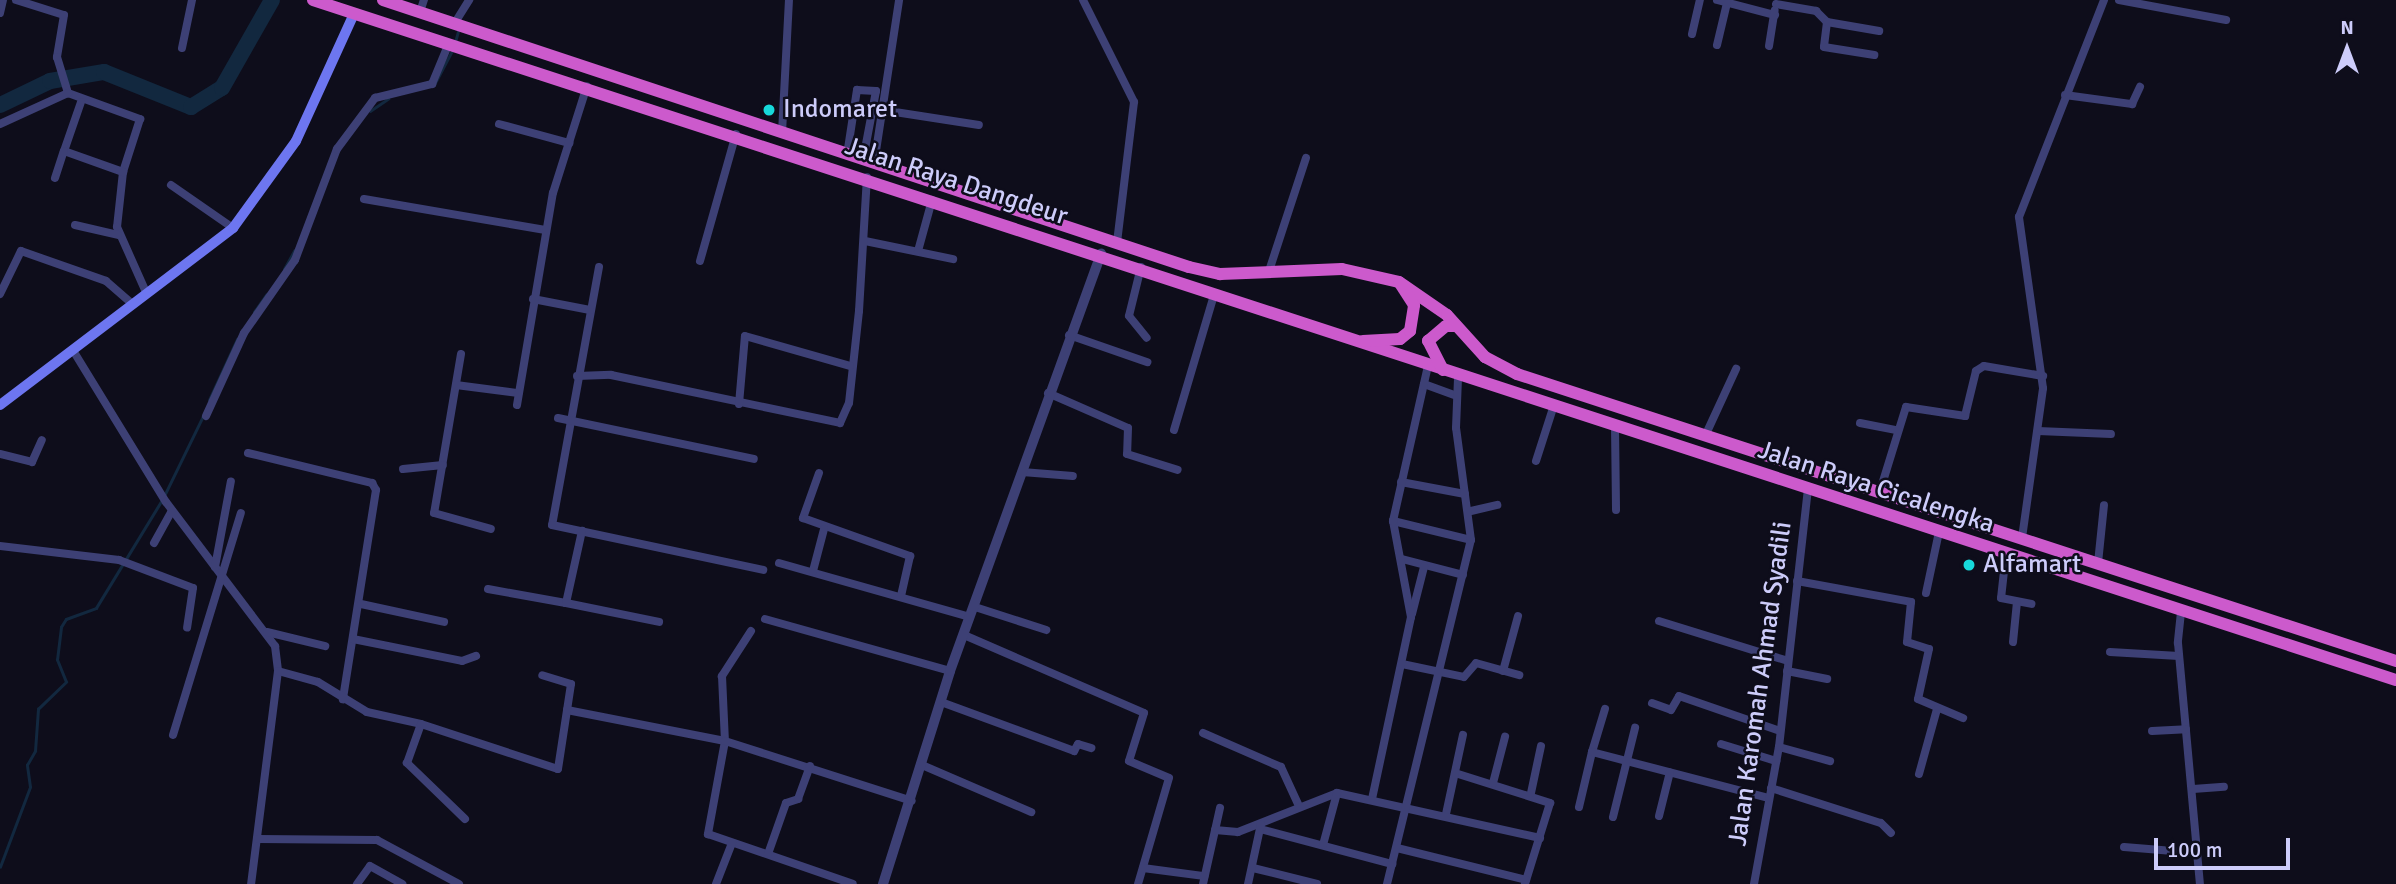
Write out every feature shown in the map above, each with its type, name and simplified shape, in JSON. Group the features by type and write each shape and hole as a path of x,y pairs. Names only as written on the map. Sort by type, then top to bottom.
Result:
{"highway":[{"name":"Jalan Raya Dangdeur","path":"313,0 932,197 1101,253 1342,340"},
{"name":"Jalan Raya Dangdeur","path":"383,0 422,6 459,22 847,155 1220,274 1342,269 1399,282"},
{"name":"Jalan Raya Cicalengka","path":"1399,282 1457,326 1485,356 1517,374 2396,662"},
{"path":"1342,340 1387,341 1410,331 1414,305 1399,282"},
{"path":"1451,375 1428,341 1446,326 1457,326"},
{"name":"Jalan Raya Cicalengka","path":"1342,340 2396,680"},
{"path":"2071,576 2078,556"}],"main road":[{"path":"0,405 74,352 146,292 233,228 296,141 354,14"}],"street":[{"path":"0,13 3,0"},
{"path":"16,0 64,14 57,57 66,89 81,102 140,119 123,172 118,235 146,292"},
{"path":"182,48 192,0"},
{"path":"459,22 469,0"},
{"path":"782,133 789,0"},
{"path":"869,162 883,110 899,0"},
{"path":"1083,0 1133,102 1117,243"},
{"path":"1692,34 1700,0"},
{"path":"1717,0 1775,15"},
{"path":"2022,538 2038,431 2043,376 2019,217 2104,0"},
{"path":"2119,0 2226,20"},
{"path":"1769,46 1777,2 1816,11 1827,22 1879,31"},
{"path":"1717,45 1727,3"},
{"path":"1827,22 1824,47 1874,55"},
{"path":"206,416 244,333 295,260 337,149 374,98 432,84 453,44"},
{"path":"517,405 545,230 587,86"},
{"path":"2065,95 2132,104 2140,87"},
{"path":"0,124 66,89"},
{"path":"847,155 857,90 876,91 869,162"},
{"path":"55,178 81,102"},
{"path":"883,110 979,125"},
{"path":"499,124 569,143"},
{"path":"699,261 736,134"},
{"path":"64,151 123,172"},
{"path":"1269,271 1306,158"},
{"path":"577,376 611,375 839,423 849,403 850,366 865,241 867,177"},
{"path":"171,185 233,228"},
{"path":"918,251 932,197"},
{"path":"363,199 545,230"},
{"path":"75,225 118,235"},
{"path":"865,241 953,259"},
{"path":"0,294 21,251 106,281 132,304"},
{"path":"883,884 912,801 950,671 1048,393 1101,253"},
{"path":"599,267 577,376 552,525 763,570"},
{"path":"1141,267 1129,316 1147,338"},
{"path":"1174,430 1214,295"},
{"path":"533,299 590,310"},
{"path":"1069,335 1147,362"},
{"path":"739,404 745,336 850,366"},
{"path":"74,352 172,511 267,632 278,671 251,884"},
{"path":"461,354 434,514 491,529"},
{"path":"1412,617 1393,520 1428,366"},
{"path":"1880,491 1896,430 1910,406 1968,414 1979,368 2043,376"},
{"path":"1706,434 1736,369"},
{"path":"1390,883 1392,864 1471,541 1471,510 1465,494 1457,396 1451,375"},
{"path":"1424,384 1457,396"},
{"path":"456,385 518,393"},
{"path":"1048,393 1128,428 1127,454 1178,470"},
{"path":"1536,461 1553,408"},
{"path":"558,418 754,459"},
{"path":"1860,424 1896,430"},
{"path":"1615,426 1616,510"},
{"path":"2038,431 2110,434"},
{"path":"0,454 32,463 42,439"},
{"path":"248,453 372,483 378,499 344,699"},
{"path":"403,468 443,465"},
{"path":"1022,472 1073,476"},
{"path":"819,473 802,515 824,529 910,556 901,596"},
{"path":"215,567 231,481"},
{"path":"1402,482 1465,494"},
{"name":"Jalan Karomah Ahmad Syadili","path":"1754,884 1779,747 1808,489"},
{"path":"1471,510 1496,505"},
{"path":"2098,563 2104,505"},
{"path":"154,543 172,511"},
{"path":"173,735 224,578 241,513"},
{"path":"1393,520 1471,541"},
{"path":"813,571 824,529"},
{"path":"566,603 582,531"},
{"path":"1926,593 1939,532"},
{"path":"0,546 122,561 195,590 187,628"},
{"path":"2006,554 2001,598 2031,604"},
{"path":"1402,559 1424,567 1463,575"},
{"path":"779,563 901,596 1046,630"},
{"path":"1373,799 1424,567"},
{"path":"1797,581 1911,602 1907,642 1929,649 1918,699 1964,718"},
{"path":"488,589 659,622"},
{"path":"2013,642 2017,602"},
{"path":"361,604 444,622"},
{"path":"2181,612 2179,656 2200,884"},
{"path":"1503,670 1518,616"},
{"path":"765,618 950,671"},
{"path":"1659,621 1788,661"},
{"path":"751,631 723,671 725,741 708,833 853,884"},
{"path":"267,632 325,646"},
{"path":"964,635 1144,713 1129,761 1169,778 1138,884"},
{"path":"353,639 462,661 476,656"},
{"path":"2110,652 2179,656"},
{"path":"1402,664 1466,676 1473,663 1519,675"},
{"path":"1787,670 1827,679"},
{"path":"278,671 318,682 367,712 421,724 558,769 571,684 542,675"},
{"path":"1652,703 1671,710 1679,696 1780,731"},
{"path":"941,702 1074,751 1078,744 1091,748"},
{"path":"1579,807 1605,709"},
{"path":"1919,774 1937,709"},
{"path":"567,710 725,741 810,766 912,801"},
{"path":"421,724 407,763 465,819"},
{"path":"1613,817 1636,728"},
{"path":"2152,732 2186,729"},
{"path":"1203,733 1281,767 1298,804"},
{"path":"1446,814 1463,735"},
{"path":"1493,783 1505,737"},
{"path":"1721,744 1776,761"},
{"path":"1531,793 1541,746"},
{"path":"1779,747 1830,761"},
{"path":"1592,752 1768,798"},
{"path":"922,765 1031,812"},
{"path":"768,854 786,803 798,799 810,766"},
{"path":"1659,816 1670,772"},
{"path":"1397,848 1526,882 1550,803 1531,793 1455,774"},
{"path":"2193,789 2224,787"},
{"path":"1771,788 1881,824 1891,833"},
{"path":"1323,845 1337,793"},
{"path":"1215,830 1238,832 1261,825 1298,804 1337,793 1373,799 1407,809 1446,814 1540,838"},
{"path":"1143,868 1203,880 1220,808"},
{"path":"1261,825 1392,864"},
{"path":"1248,884 1261,825"},
{"path":"258,839 377,840 459,884"},
{"path":"716,884 732,843"},
{"path":"2124,847 2199,853"},
{"path":"357,884 370,866 402,884"},
{"path":"1252,868 1317,884"}],"waterway":[{"path":"0,105 50,81 104,72 191,107 222,88 272,0"},
{"path":"455,42 459,28"},
{"path":"434,85 453,49"},
{"path":"370,111 388,99"},
{"path":"284,269 294,251"},
{"path":"254,312 266,295"},
{"path":"209,400 237,339"},
{"path":"165,494 203,416"},
{"path":"0,867 30,787 27,765 35,751 38,709 66,682 57,660 61,627 66,619 96,608 162,500"}],"place":[{"name":"Indomaret","path":"769,110"},
{"name":"Alfamart","path":"1969,565"}]}
